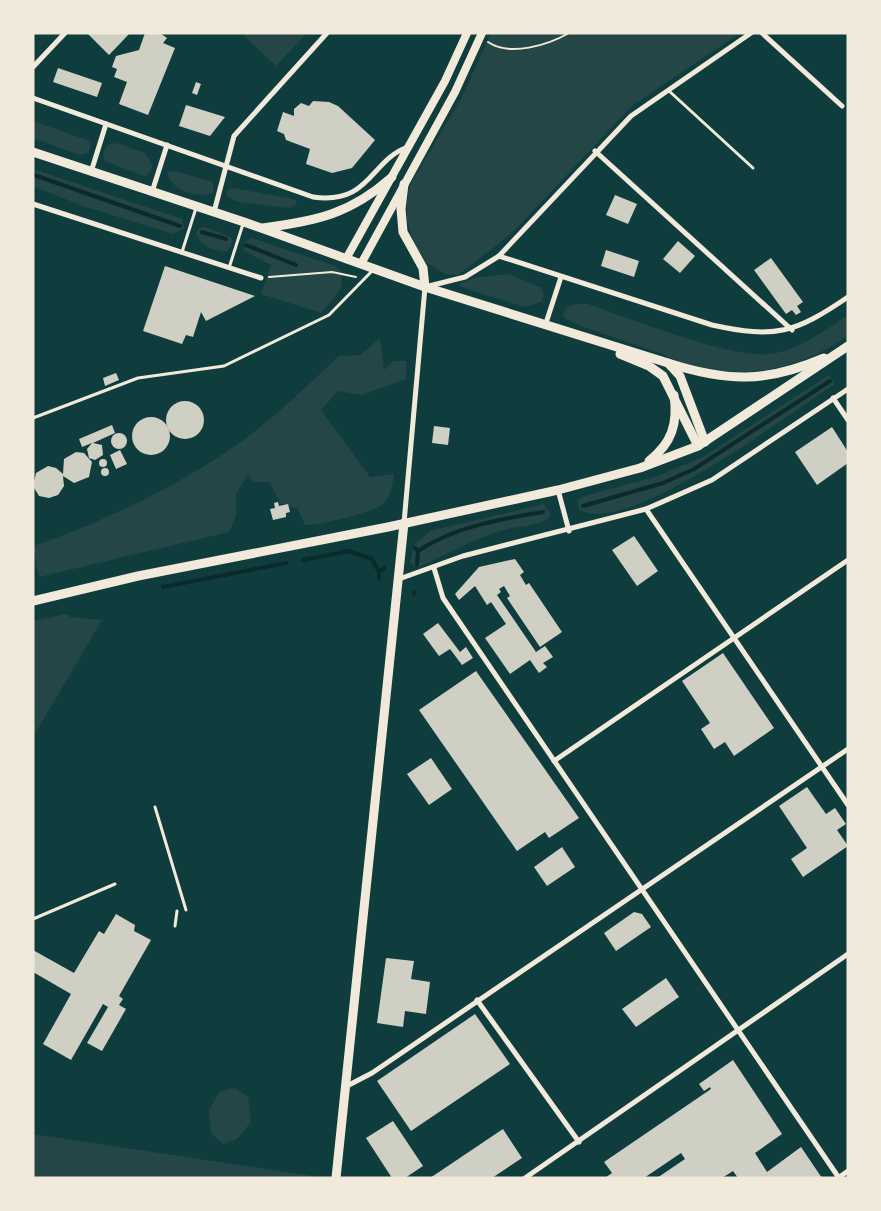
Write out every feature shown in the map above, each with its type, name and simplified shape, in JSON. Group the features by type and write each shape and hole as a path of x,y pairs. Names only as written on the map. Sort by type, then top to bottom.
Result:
{"main road":[{"path":"346,259 392,177 467,33"},
{"path":"362,264 455,92 480,34"},
{"path":"33,153 262,228 425,287 545,326 711,375 751,378 791,371 847,347"},
{"path":"262,228 318,220 343,211 368,198 392,177"},
{"path":"404,184 400,209 403,232 423,268 425,287"},
{"path":"545,326 650,366 663,376 701,444"},
{"path":"33,601 138,576 404,524 558,490 640,468 701,444 847,347"},
{"path":"668,363 680,376 701,444"},
{"path":"640,468 669,441 675,420 674,395"},
{"path":"336,1178 404,524"}],"street":[{"path":"33,67 65,33"},
{"path":"214,212 234,136 327,33"},
{"path":"404,524 425,287 465,277 499,256 595,151 631,116 751,33"},
{"path":"762,33 842,106"},
{"path":"33,98 313,196 329,199 357,189 372,178 395,152 408,147"},
{"path":"91,172 106,124"},
{"path":"152,192 167,145"},
{"path":"595,151 792,330"},
{"path":"33,204 261,278"},
{"path":"499,256 720,327 761,332 792,330 811,322 848,297"},
{"path":"545,326 561,277"},
{"path":"399,579 463,556 569,531 646,509 712,480 848,389"},
{"path":"833,398 848,420"},
{"path":"558,490 569,531"},
{"path":"646,509 848,805"},
{"path":"554,761 848,560"},
{"path":"434,568 443,598 838,1178 848,1171"},
{"path":"347,1086 372,1073 848,749"},
{"path":"525,1178 579,1142 737,1028 848,954"},
{"path":"477,1000 579,1142"}],"lane":[{"path":"668,90 753,168"},
{"path":"182,252 196,207"},
{"path":"229,267 244,222"},
{"path":"33,418 138,378 224,366 329,315 375,269"},
{"path":"155,807 186,910"},
{"path":"33,919 115,884"},
{"path":"175,926 177,910"}],"path":[{"path":"480,34 492,45 513,50 557,40 569,33"},
{"path":"261,278 332,272 365,278"}],"shaded area":[{"path":"241,33 307,33 276,66"},
{"path":"491,33 740,33 633,105 511,234 458,275 445,274 427,263 414,244 407,221 410,185 462,97"},
{"path":"33,121 87,140 91,145 88,153 79,155 33,138"},
{"path":"116,143 145,153 153,166 146,177 105,161 103,154 107,145"},
{"path":"36,170 182,219 184,228 173,234 80,205 33,186 33,175"},
{"path":"175,171 213,182 213,193 199,195 185,192 173,184 169,178 167,172"},
{"path":"232,188 289,198 296,200 297,204 290,208 238,202 227,196 226,191"},
{"path":"205,227 231,237 233,241 227,252 208,247 198,239 196,234 199,228"},
{"path":"252,238 335,266 342,272 341,289 321,313 261,294 271,265 244,251 244,242"},
{"path":"509,274 542,288 544,295 541,302 524,307 461,287 459,284 473,278"},
{"path":"588,304 705,344 751,354 770,354 791,349 848,315 848,335 829,348 790,365 748,371 727,371 683,363 567,320 563,315 566,307"},
{"path":"380,338 384,370 393,361 406,361 406,379 362,395 338,391 321,410 370,477 394,474 388,497 379,507 342,519 305,525 298,509 280,503 270,482 253,482 248,474 236,494 236,516 229,532 39,577 33,546 113,515 190,475 251,434 290,402 339,356 360,355"},
{"path":"829,375 835,384 709,468 634,506 603,513 580,510 577,501 581,497 658,476 703,457"},
{"path":"544,504 551,515 548,519 485,536 421,566 414,566 410,562 415,544 430,531"},
{"path":"67,614 70,617 102,620 33,737 33,621"},
{"path":"235,1088 248,1097 251,1122 237,1139 223,1144 211,1133 209,1110 220,1091"},
{"path":"33,1134 313,1176 313,1178 33,1178"}],"building":[{"path":"87,33 130,33 109,55"},
{"path":"145,33 160,33 167,38 163,43 175,48 148,115 119,104 127,82 114,77 117,69 112,67 116,56 139,50"},
{"path":"58,68 102,83 97,97 53,82"},
{"path":"196,82 201,84 197,95 192,93"},
{"path":"313,101 329,102 338,106 375,140 352,168 332,173 306,164 310,149 286,140 284,134 277,131 283,112 294,116 294,109 301,103 309,106"},
{"path":"186,105 225,117 210,136 179,126"},
{"path":"615,195 637,204 628,224 606,215"},
{"path":"678,241 695,256 680,273 663,259"},
{"path":"606,250 639,261 634,277 601,266"},
{"path":"771,258 803,302 797,306 801,312 796,315 792,310 786,314 754,270"},
{"path":"165,266 255,296 206,321 201,312 193,337 186,335 182,344 143,331"},
{"path":"116,373 119,380 105,386 103,378"},
{"path":"185,401 198,407 204,420 198,433 185,439 172,433 166,420 172,407"},
{"path":"151,417 164,423 170,436 164,449 151,455 138,449 132,436 138,423"},
{"path":"112,425 115,433 93,443 102,445 103,455 95,460 89,458 87,449 92,443 82,447 79,439"},
{"path":"434,426 450,428 448,445 432,443"},
{"path":"832,427 848,452 848,463 817,485 795,452"},
{"path":"116,433 122,433 127,441 125,447 116,449 111,444 111,438"},
{"path":"120,450 127,464 116,469 110,455"},
{"path":"76,452 84,453 92,462 89,477 74,483 63,476 64,486 58,495 49,498 39,496 33,486 36,473 48,466 56,468 63,474 64,459"},
{"path":"103,459 107,463 103,467 99,463"},
{"path":"105,468 109,472 105,476 101,472"},
{"path":"278,502 279,506 288,504 290,512 286,513 286,517 273,520 270,509 275,508 274,503"},
{"path":"634,536 658,571 637,586 612,550"},
{"path":"515,559 524,572 520,575 526,585 529,583 562,632 540,647 507,598 510,596 504,586 499,589 501,592 497,595 536,652 545,646 553,657 543,663 547,667 539,673 530,660 510,674 485,638 506,624 491,602 487,605 475,586 459,600 455,594 479,567"},
{"path":"438,623 460,652 466,647 473,658 462,665 450,649 439,656 423,634"},
{"path":"723,653 774,728 734,756 725,742 714,749 701,729 710,723 682,681"},
{"path":"476,671 579,818 549,838 545,832 517,851 419,710"},
{"path":"431,758 452,789 429,805 407,774"},
{"path":"807,787 826,814 835,808 846,824 837,830 848,846 803,877 791,859 807,848 779,806"},
{"path":"562,847 575,867 547,886 534,867"},
{"path":"634,912 642,914 651,927 616,951 604,933"},
{"path":"116,914 135,925 134,931 151,940 119,996 123,999 119,1005 126,1009 102,1051 87,1043 108,1007 103,1004 71,1060 43,1044 71,994 33,972 33,950 74,973 99,931 104,934"},
{"path":"386,958 414,961 411,979 430,982 426,1014 405,1011 403,1027 377,1023"},
{"path":"666,978 679,997 636,1027 622,1009"},
{"path":"475,1014 510,1064 411,1131 377,1081"},
{"path":"733,1060 782,1134 755,1153 767,1172 801,1147 822,1178 738,1178 733,1171 722,1178 657,1178 685,1159 681,1153 644,1178 605,1178 612,1173 604,1162 711,1089 710,1087 704,1091 699,1084"},
{"path":"393,1121 423,1166 405,1178 392,1178 366,1138"},
{"path":"503,1129 522,1158 492,1178 430,1178"}],"waterway":[{"path":"34,175 180,226"},
{"path":"202,232 226,239"},
{"path":"246,245 296,265"},
{"path":"583,506 663,483 694,469 830,381"},
{"path":"415,548 418,551 447,536 478,525 543,512"},
{"path":"303,560 349,551 372,559 379,572"},
{"path":"417,564 418,551"},
{"path":"163,587 286,563"},
{"path":"379,579 379,572 384,568"}]}
